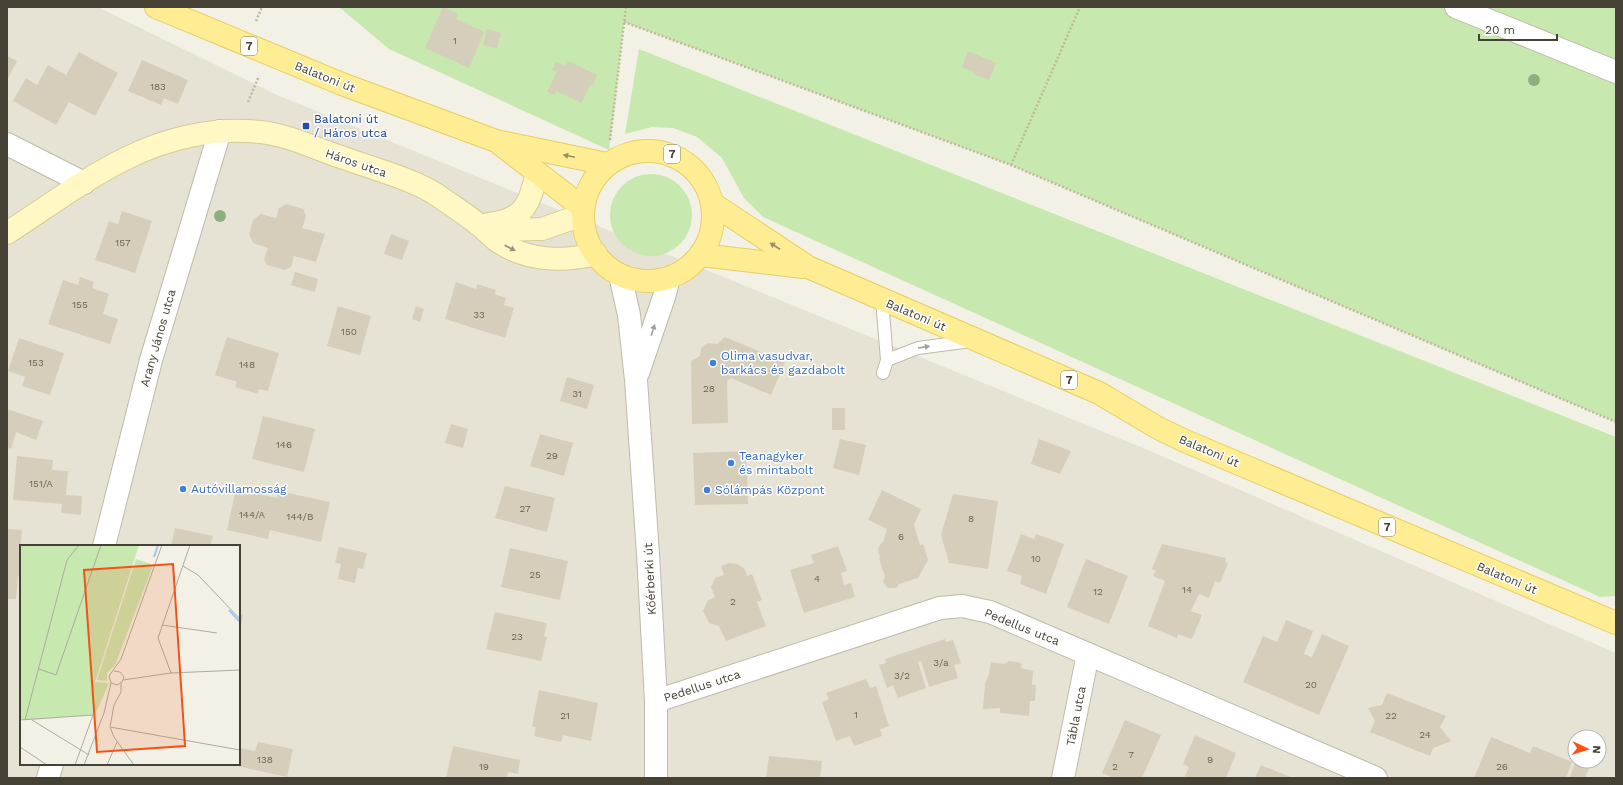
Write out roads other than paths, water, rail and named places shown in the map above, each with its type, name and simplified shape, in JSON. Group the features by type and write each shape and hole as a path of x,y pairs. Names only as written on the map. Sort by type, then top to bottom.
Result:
{"main road":[{"name":"Balatoni út","path":"156,7 342,84 496,141 608,164"},
{"name":"Balatoni út","path":"496,141 582,211"},
{"name":"7","path":"652,150 672,154 684,160 703,179 713,204 714,218 712,231 708,244 701,255 692,265 681,273 669,278 652,281 620,275 606,266 587,240 582,211 590,185 608,164 619,157 632,152 652,150"},
{"name":"Balatoni út","path":"713,204 808,267 1099,393 1158,428 1186,441 1616,624"},
{"name":"Balatoni út","path":"701,255 808,267"}],"street":[{"path":"1456,7 1616,72"},
{"name":"Háros utca","path":"7,232 125,159 156,145 188,136 220,131 261,132 286,139 410,182 435,194 479,225 498,242 520,253 547,259 577,259 596,254"},
{"name":"Arany János utca","path":"104,545 151,360 220,131"},
{"path":"7,144 84,183"},
{"path":"479,225 502,223 515,217 525,208 531,196 537,173"},
{"name":"Háros utca","path":"479,225 500,230 542,229 582,211"},
{"name":"Kőérberki út","path":"620,275 629,315 636,380 656,701 656,778"},
{"name":"Kőérberki út","path":"636,380 669,278"},
{"name":"Pedellus utca","path":"656,701 940,608 962,606 990,612 1376,778"},
{"name":"Tábla utca","path":"1064,778 1088,654"},
{"path":"48,778 52,765"}],"lane":[{"path":"882,300 887,360 883,372"},
{"path":"887,360 918,348 975,340"}],"place":[{"name":"Balatoni út / Háros utca","path":"306,126"},
{"name":"Olima vasudvar, barkács és gazdabolt","path":"713,363"},
{"name":"Teanagyker és mintabolt","path":"731,463"},
{"name":"Autóvillamosság","path":"183,489"},
{"name":"Sólámpás Központ","path":"707,490"}]}
